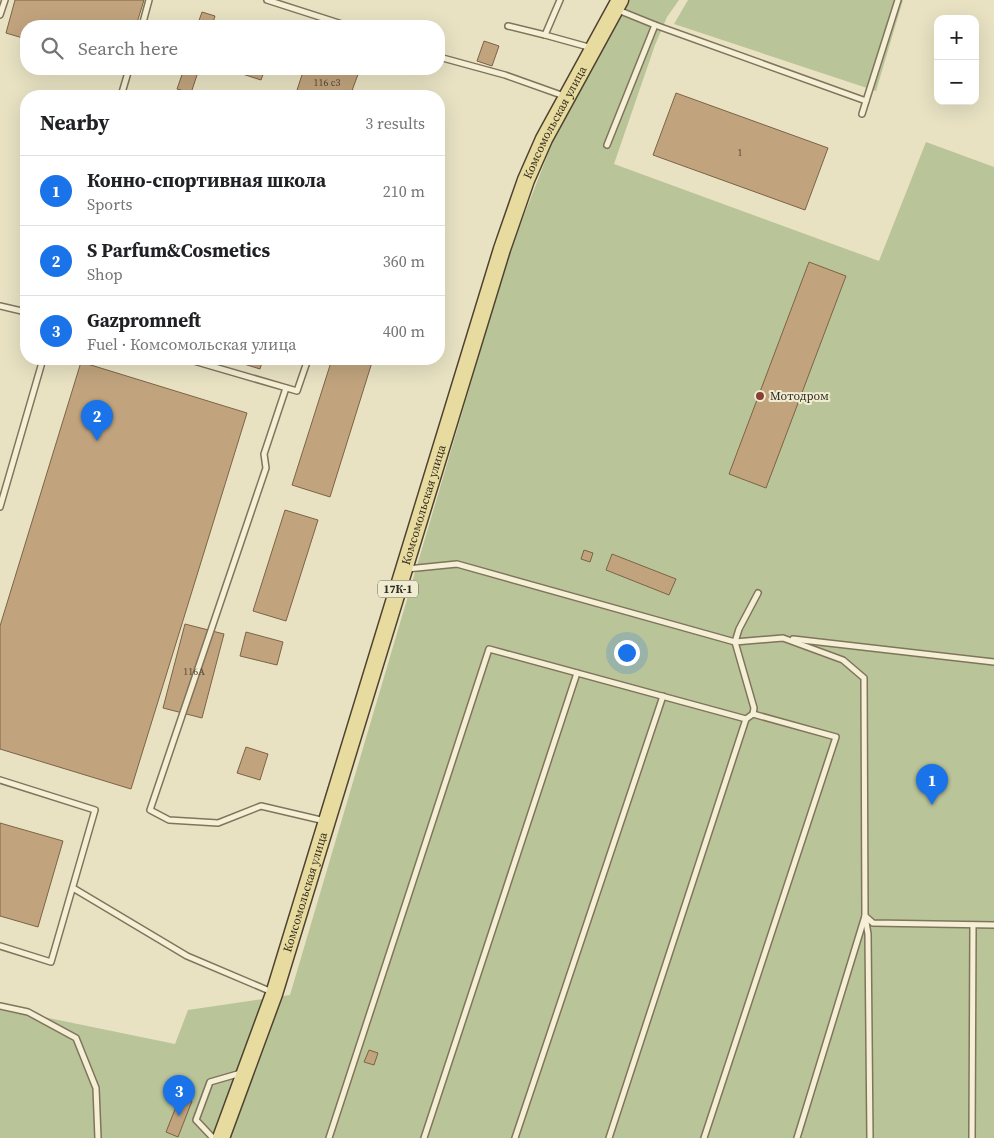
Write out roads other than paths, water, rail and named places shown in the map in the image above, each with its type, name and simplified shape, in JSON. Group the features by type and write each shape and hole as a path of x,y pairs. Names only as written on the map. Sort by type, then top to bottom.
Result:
{"main road":[{"name":"Комсомольская улица","path":"221,1138 274,994 502,249 526,180 544,139 618,5"}],"lane":[{"path":"0,15 5,0"},
{"path":"144,20 149,0"},
{"path":"267,0 329,20"},
{"path":"545,35 560,0"},
{"path":"862,114 898,0"},
{"path":"618,5 654,25 866,101"},
{"path":"608,145 654,25"},
{"path":"508,26 594,48"},
{"path":"445,59 505,75 567,97"},
{"path":"123,90 127,75"},
{"path":"0,306 20,311"},
{"path":"0,507 41,365"},
{"path":"207,365 297,392 306,365"},
{"path":"286,388 264,454 266,468 150,810 169,820 218,823 261,806 328,822"},
{"path":"404,569 457,564 735,642 783,638 994,662"},
{"path":"753,714 754,708 735,642 739,629 758,593"},
{"path":"783,638 843,660 864,678 865,916 868,944 870,1138"},
{"path":"329,1138 489,649 746,718"},
{"path":"424,1138 577,673"},
{"path":"515,1138 663,696"},
{"path":"609,1138 746,718 753,714 836,737 704,1138"},
{"path":"0,780 95,810 51,962 0,946"},
{"path":"73,888 188,956 274,994"},
{"path":"865,916 873,923 994,926"},
{"path":"797,1138 865,916"},
{"path":"972,1138 973,925"},
{"path":"0,1006 28,1012 76,1038 96,1088 98,1138"},
{"path":"213,1138 196,1120 210,1082 246,1072"}],"place":[{"name":"Мотодром","path":"760,396"},
{"name":"S Parfum&Cosmetics","path":"97,441"},
{"name":"Конно-спортивная школа","path":"932,805"},
{"name":"Gazpromneft","path":"179,1116"}]}
